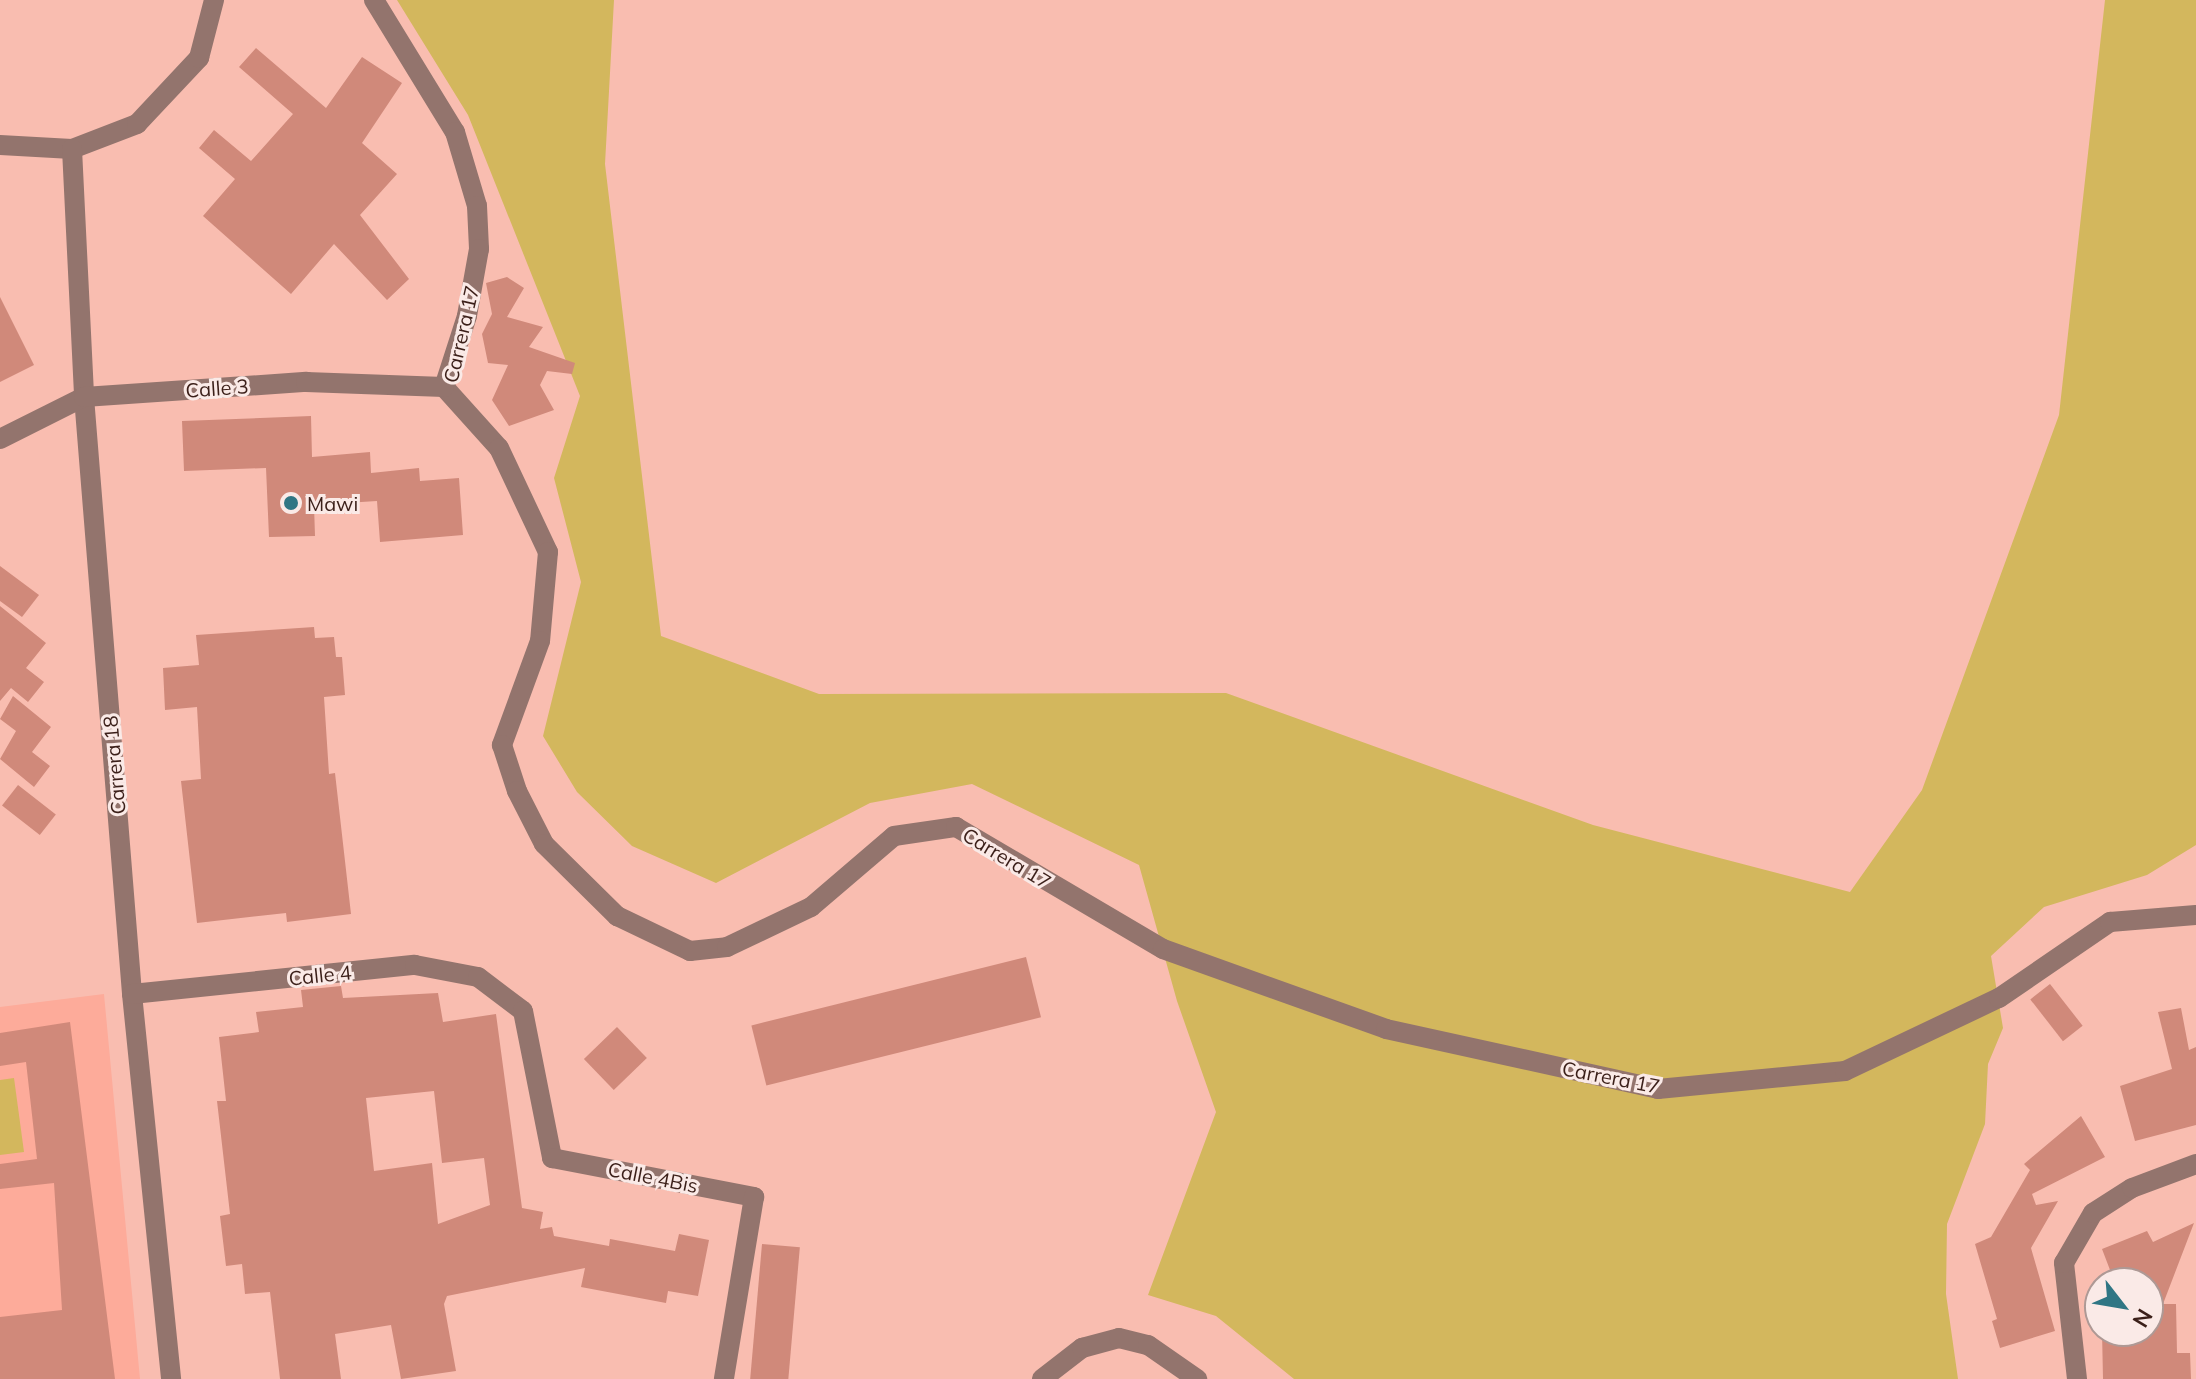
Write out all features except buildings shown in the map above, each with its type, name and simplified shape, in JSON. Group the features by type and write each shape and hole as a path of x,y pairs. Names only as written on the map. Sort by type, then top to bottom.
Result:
{"street":[{"path":"0,145 72,149 137,124 199,58 214,0"},
{"name":"Carrera 17","path":"374,0 455,132 477,206 479,249 467,316 444,387 499,448 548,552 540,641 518,689 502,745 517,791 544,844 617,916 690,951 727,947 811,907 894,836 956,827 1163,949 1386,1029 1658,1089 1845,1071 1999,998 2110,922 2196,915"},
{"name":"Carrera 18","path":"72,149 84,397 132,994 171,1379"},
{"name":"Calle 3","path":"0,439 84,397 306,382 444,387"},
{"name":"Calle 4","path":"132,994 415,965 478,977 523,1011 552,1158"},
{"name":"Calle 4Bis","path":"552,1158 754,1197 724,1379"},
{"path":"2077,1379 2064,1263 2093,1213 2132,1188 2196,1164"},
{"path":"1042,1379 1082,1348 1119,1338 1148,1345 1197,1379"}],"shaded area":[{"path":"397,0 614,0 605,164 661,636 819,694 1226,693 1593,825 1850,892 1922,790 2059,415 2105,0 2196,0 2196,845 2147,875 2044,907 1991,956 2003,1028 1988,1064 1985,1124 1947,1224 1946,1294 1958,1379 1294,1379 1216,1316 1148,1295 1216,1112 1177,1001 1139,865 972,784 870,803 716,883 632,846 577,792 543,736 581,582 554,478 580,396 468,115"},
{"path":"104,994 140,1379 0,1379 0,1007"},
{"path":"14,1078 24,1152 0,1155 0,1080"}],"place":[{"name":"Mawi","path":"291,503"}]}
